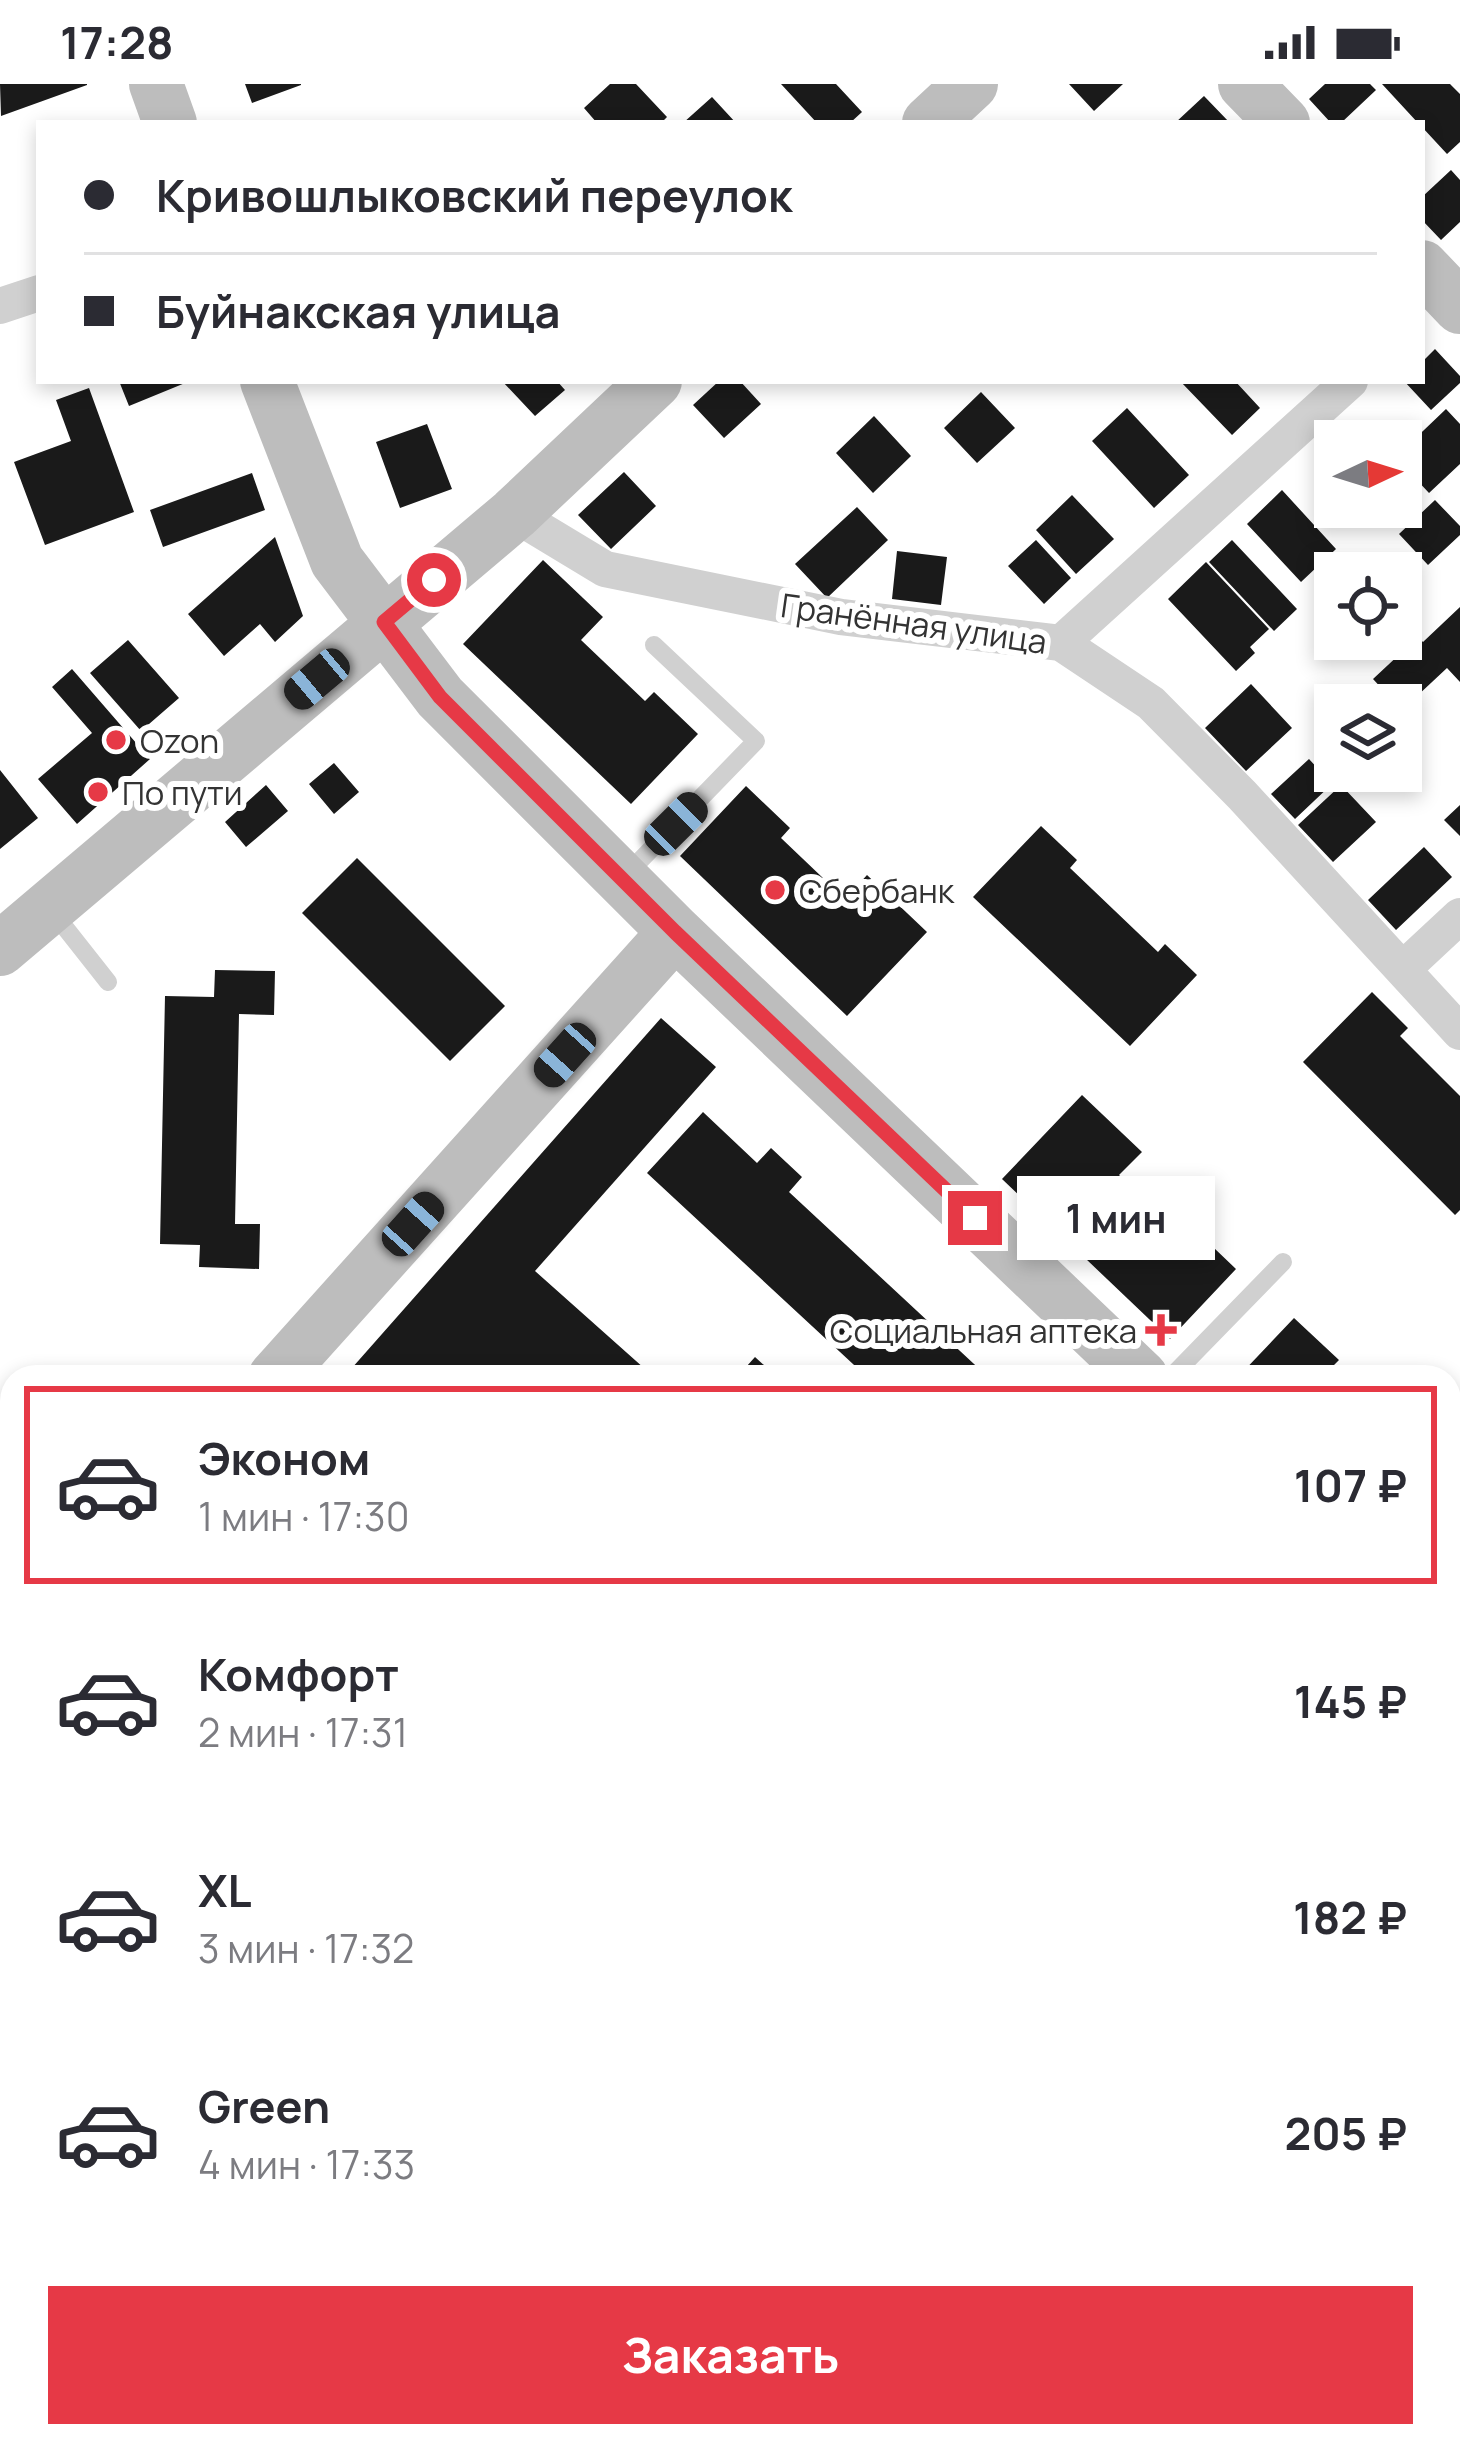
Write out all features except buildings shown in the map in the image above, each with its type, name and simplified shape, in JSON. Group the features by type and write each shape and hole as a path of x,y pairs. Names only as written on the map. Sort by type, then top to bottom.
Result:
{"street":[{"path":"156,84 169,120"},
{"path":"932,120 971,84"},
{"path":"1245,84 1280,120"},
{"path":"0,306 36,294"},
{"path":"268,384 337,561 440,697 675,932 1128,1365"},
{"path":"0,949 514,514 652,384"},
{"path":"1060,643 1347,384"},
{"name":"Гранённая улица","path":"514,514 605,569 841,617 1060,643 1151,703 1460,1032"},
{"path":"1403,969 1460,916"},
{"path":"285,1365 675,932"}],"lane":[{"path":"622,879 756,741 654,646"},
{"path":"50,907 108,982"},
{"path":"1183,1365 1283,1262"}],"place":[{"name":"Ozon","path":"116,740"},
{"name":"По пути","path":"98,792"},
{"name":"Сбербанк","path":"775,890"},
{"name":"Социальная аптека","path":"1161,1330"}],"route":[{"path":"434,580 384,622 440,697 675,932 975,1218"}]}
